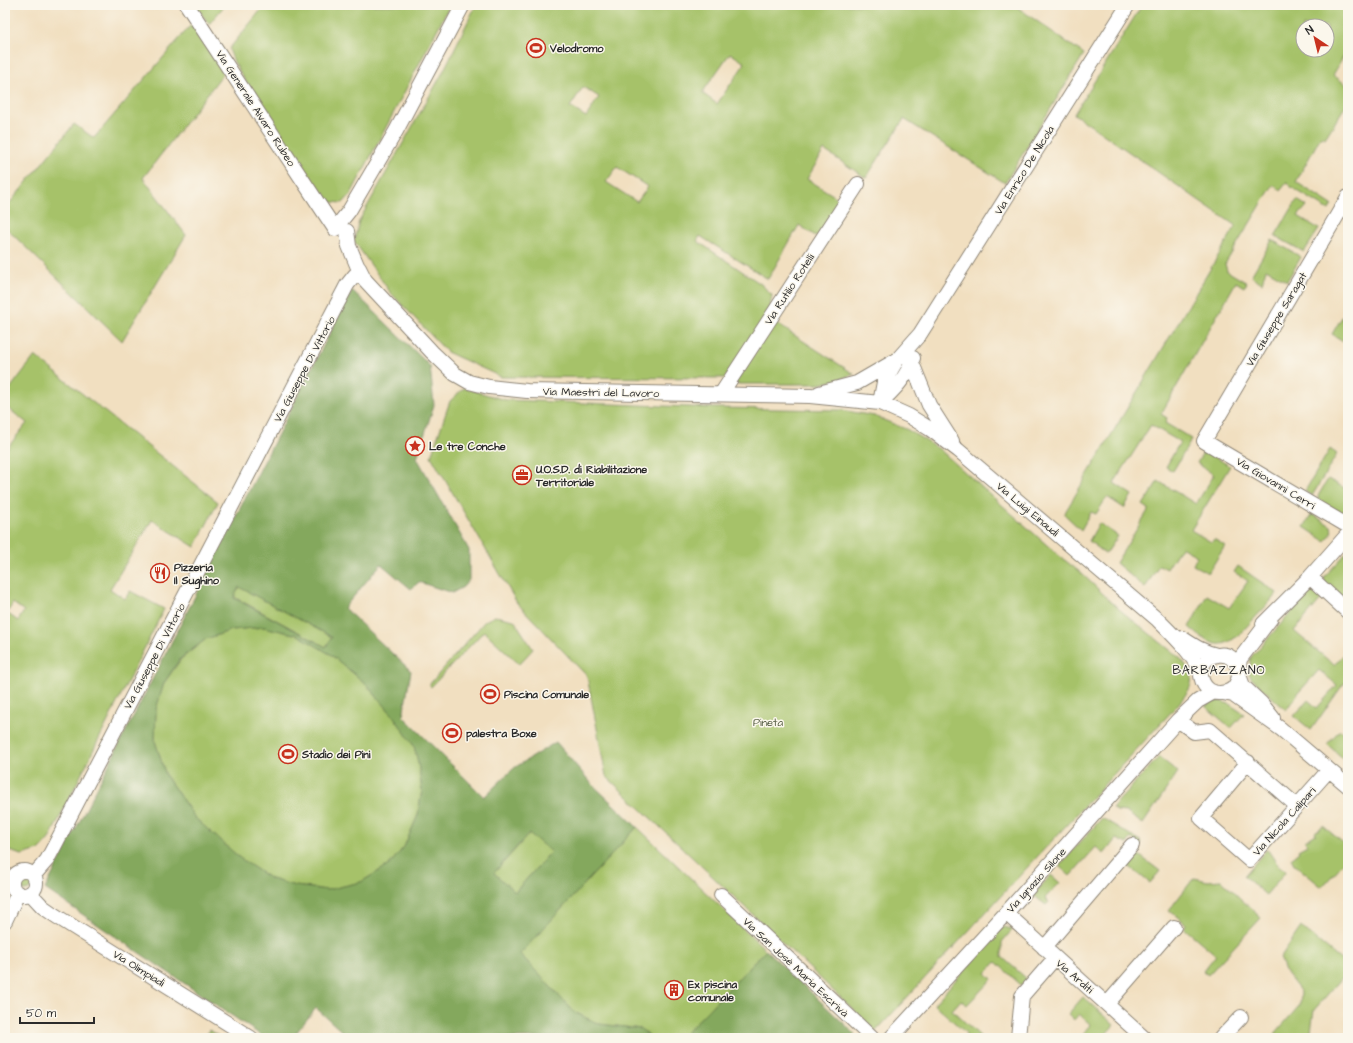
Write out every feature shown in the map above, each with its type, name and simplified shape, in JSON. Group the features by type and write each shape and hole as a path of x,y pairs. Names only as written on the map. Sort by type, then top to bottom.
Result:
{"street":[{"name":"Via Generale Alvaro Rubeo","path":"187,5 324,212 342,225"},
{"path":"342,225 396,131 463,5"},
{"name":"Via Enrico De Nicola","path":"920,334 1128,5"},
{"name":"Via Rutilio Rotelli","path":"721,394 858,184"},
{"name":"Via Giuseppe Saragat","path":"1204,441 1348,197"},
{"name":"Via Maestri del Lavoro","path":"342,225 345,248 355,273 444,365 455,374 469,382 489,387 527,391 810,396 880,404"},
{"name":"Via Giuseppe Di Vittorio","path":"34,876 47,860 58,840 355,273"},
{"path":"880,404 884,382 898,360 920,334"},
{"path":"880,404 896,388 912,363 920,334"},
{"path":"810,396 857,383 898,360"},
{"path":"912,363 929,405 958,450"},
{"name":"Via Luigi Einaudi","path":"880,404 909,416 930,429 958,450 1158,620 1182,645 1195,662 1201,677"},
{"name":"Via Giovanni Cerri","path":"1204,441 1348,526"},
{"path":"1348,534 1271,618 1234,651 1211,657 1206,661 1202,666 1201,677 1209,690 1233,695 1281,729 1348,786"},
{"path":"1310,576 1348,612"},
{"path":"1219,693 1229,691 1238,682 1240,659 1271,618"},
{"name":"Via Luigi Einaudi","path":"1167,628 1198,649 1221,655"},
{"path":"1221,655 1231,658 1239,671 1243,686 1261,702 1281,729"},
{"name":"Via Ignazio Silone","path":"1178,720 1201,677"},
{"name":"Via Ignazio Silone","path":"891,1038 1006,914 1178,720 1198,701 1219,693"},
{"path":"1178,720 1194,732 1210,730 1297,806"},
{"name":"Via Nicola Calipari","path":"1248,762 1201,818 1249,860 1329,770"},
{"path":"1044,948 1132,845"},
{"path":"5,922 16,873 24,870 31,873 36,879 35,887 14,884"},
{"name":"Via Olimpiadi","path":"14,884 56,916 251,1038"},
{"name":"Via San Josè Maria Escrivà","path":"721,895 872,1038"},
{"name":"Via Arditi","path":"1006,914 1144,1038"},
{"path":"1107,1004 1174,927"},
{"path":"1018,1038 1022,996 1055,958"},
{"path":"1221,1038 1241,1017"}],"green space":[{"path":"195,5 225,5 209,24"},
{"path":"265,5 450,5 351,194 343,203 330,202 317,195 234,62 229,49"},
{"path":"476,5 1014,5 1084,54 1005,183 904,119 866,178 824,150 807,179 841,200 817,237 799,225 768,279 700,236 697,241 761,284 772,295 769,312 725,378 501,377 447,352 390,292 354,241 359,221 442,74","holes":["730,53 745,63 717,104 702,93","583,87 599,97 586,117 570,107","617,167 648,187 637,202 606,182"]},
{"path":"1142,5 1348,5 1348,49 1333,75 1348,86 1348,102 1325,138 1321,136 1296,182 1332,205 1329,210 1291,187 1287,182 1281,190 1273,185 1225,264 1227,271 1247,283 1244,287 1236,282 1161,414 1167,418 1165,423 1192,439 1173,471 1166,467 1180,442 1151,425 1114,483 1132,495 1124,508 1107,497 1096,514 1091,512 1081,530 1064,514 1236,226 1074,114"},
{"path":"191,25 225,71 143,178 186,235 122,341 5,227 5,209 74,124 94,138"},
{"path":"1297,200 1307,206 1298,216 1319,229 1304,252 1275,236"},
{"path":"1272,240 1301,257 1287,281 1266,269 1262,283 1251,276"},
{"path":"352,290 430,366 434,405 417,458 469,550 469,580 463,587 452,593 419,582 411,589 381,564 344,608 411,671 403,716 484,797 514,768 556,742 591,783 637,827 520,954 574,1012 599,1024 641,1029 651,1038 349,1038 316,1008 292,1038 265,1038 45,889","holes":["239,587 332,637 326,647 234,598","264,627 298,635 330,654 365,683 392,714 414,746 422,790 418,815 404,847 389,865 361,882 327,890 295,886 271,879 241,859 195,818 166,776 155,741 156,709 164,683 180,659 206,639 232,630","529,833 551,852 515,892 494,873"]},
{"path":"1348,307 1348,344 1332,334"},
{"path":"774,322 854,374 820,384 734,384"},
{"path":"35,356 218,502 195,547 152,520 110,589 125,599 130,591 164,609 49,839 39,850 22,855 9,851 5,845 5,451 27,423 5,406 5,395","holes":["13,603 24,611 18,621 7,613"]},
{"name":"Pineta","path":"464,388 506,400 715,408 842,410 874,416 908,430 939,449 1057,554 1081,573 1120,610 1180,658 1190,672 1191,684 1189,690 1174,709 876,1031 606,776 587,676 517,603 431,456 450,401"},
{"path":"1330,449 1337,454 1312,496 1305,491"},
{"path":"1204,451 1230,466 1191,530 1211,542 1214,539 1225,546 1208,573 1193,565 1197,556 1181,547 1167,569 1159,565 1145,588 1116,563 1149,509 1143,505 1158,481 1196,504 1214,475 1197,463"},
{"path":"1328,479 1348,490 1348,513 1343,514 1319,500 1318,496"},
{"path":"1312,514 1331,526 1332,529 1330,536 1325,541 1304,527"},
{"path":"1099,523 1118,536 1106,554 1089,541"},
{"path":"1348,551 1348,603 1325,583 1324,578"},
{"path":"1238,566 1277,593 1242,632 1227,642 1221,644 1214,643 1198,635 1189,627 1207,595 1229,608 1248,581 1234,572"},
{"path":"239,587 332,637 326,647 234,597"},
{"path":"1314,591 1322,598 1294,631 1334,665 1348,650 1348,686 1344,683 1311,730 1294,716 1308,700 1317,708 1337,685 1319,670 1299,692 1286,710 1252,679 1249,674 1251,657 1307,595"},
{"path":"495,616 514,620 533,649 519,664 484,631 431,687 429,685 485,621"},
{"name":"Stadio dei Pini","path":"264,627 298,635 330,654 365,683 392,714 414,746 422,790 418,815 404,847 389,865 361,882 327,890 295,886 271,879 241,859 195,818 166,776 155,741 156,709 164,683 181,659 206,639 232,630"},
{"path":"1220,701 1229,704 1244,714 1231,728 1205,706 1212,702"},
{"path":"1348,727 1348,763 1327,744 1340,730 1343,732"},
{"path":"1159,757 1178,772 1143,824 1126,812 1117,811 1112,808"},
{"path":"1102,818 1142,842 1140,845 1131,838 1127,844 1116,839 1104,854 1096,847 1070,876 1059,866"},
{"path":"1323,826 1348,847 1348,858 1322,887 1294,864 1291,858 1299,852 1298,850 1307,845 1305,841 1316,834 1315,832"},
{"path":"637,827 766,950 681,1038 651,1038 641,1029 599,1024 574,1012 520,954"},
{"path":"530,833 551,852 515,892 494,873"},
{"path":"1267,849 1278,865 1286,871 1266,895 1244,876"},
{"path":"1135,852 1160,871 1150,883 1126,864"},
{"path":"25,875 32,880 33,883 28,890 25,891 18,886 17,883 22,876"},
{"path":"1051,875 1060,883 1045,898 1049,902 1046,905 1033,895"},
{"path":"1194,878 1208,881 1221,880 1261,918 1208,975 1203,971 1216,955 1184,928 1186,924 1169,910"},
{"path":"1003,927 1013,929 1002,942 1002,957 1027,979 1021,985 996,962 986,973 992,979 967,1005 961,1000 952,1010 981,1037 963,1038 967,1034 934,1004"},
{"path":"1301,927 1348,966 1348,971 1314,1010 1310,1038 1271,1038 1300,1005 1301,992 1286,973 1280,958"},
{"path":"766,950 855,1034 851,1038 681,1038"},
{"path":"1083,997 1114,1025 1102,1038 1088,1038 1084,1033 1091,1025 1079,1014 1074,1020 1068,1014"},
{"path":"209,1030 221,1038 205,1038"}],"place":[{"name":"Velodromo","path":"536,48"},
{"name":"Le tre Conche","path":"415,446"},
{"name":"U.O.S.D. di Riabilitazione Territoriale","path":"522,475"},
{"name":"Pizzeria Il Sughino","path":"160,573"},
{"name":"Piscina Comunale","path":"490,694"},
{"name":"palestra Boxe","path":"452,733"},
{"name":"Stadio dei Pini","path":"288,754"},
{"name":"Ex piscina comunale","path":"674,990"}],"district":[{"name":"BARBAZZANO","path":"1219,670"}]}
